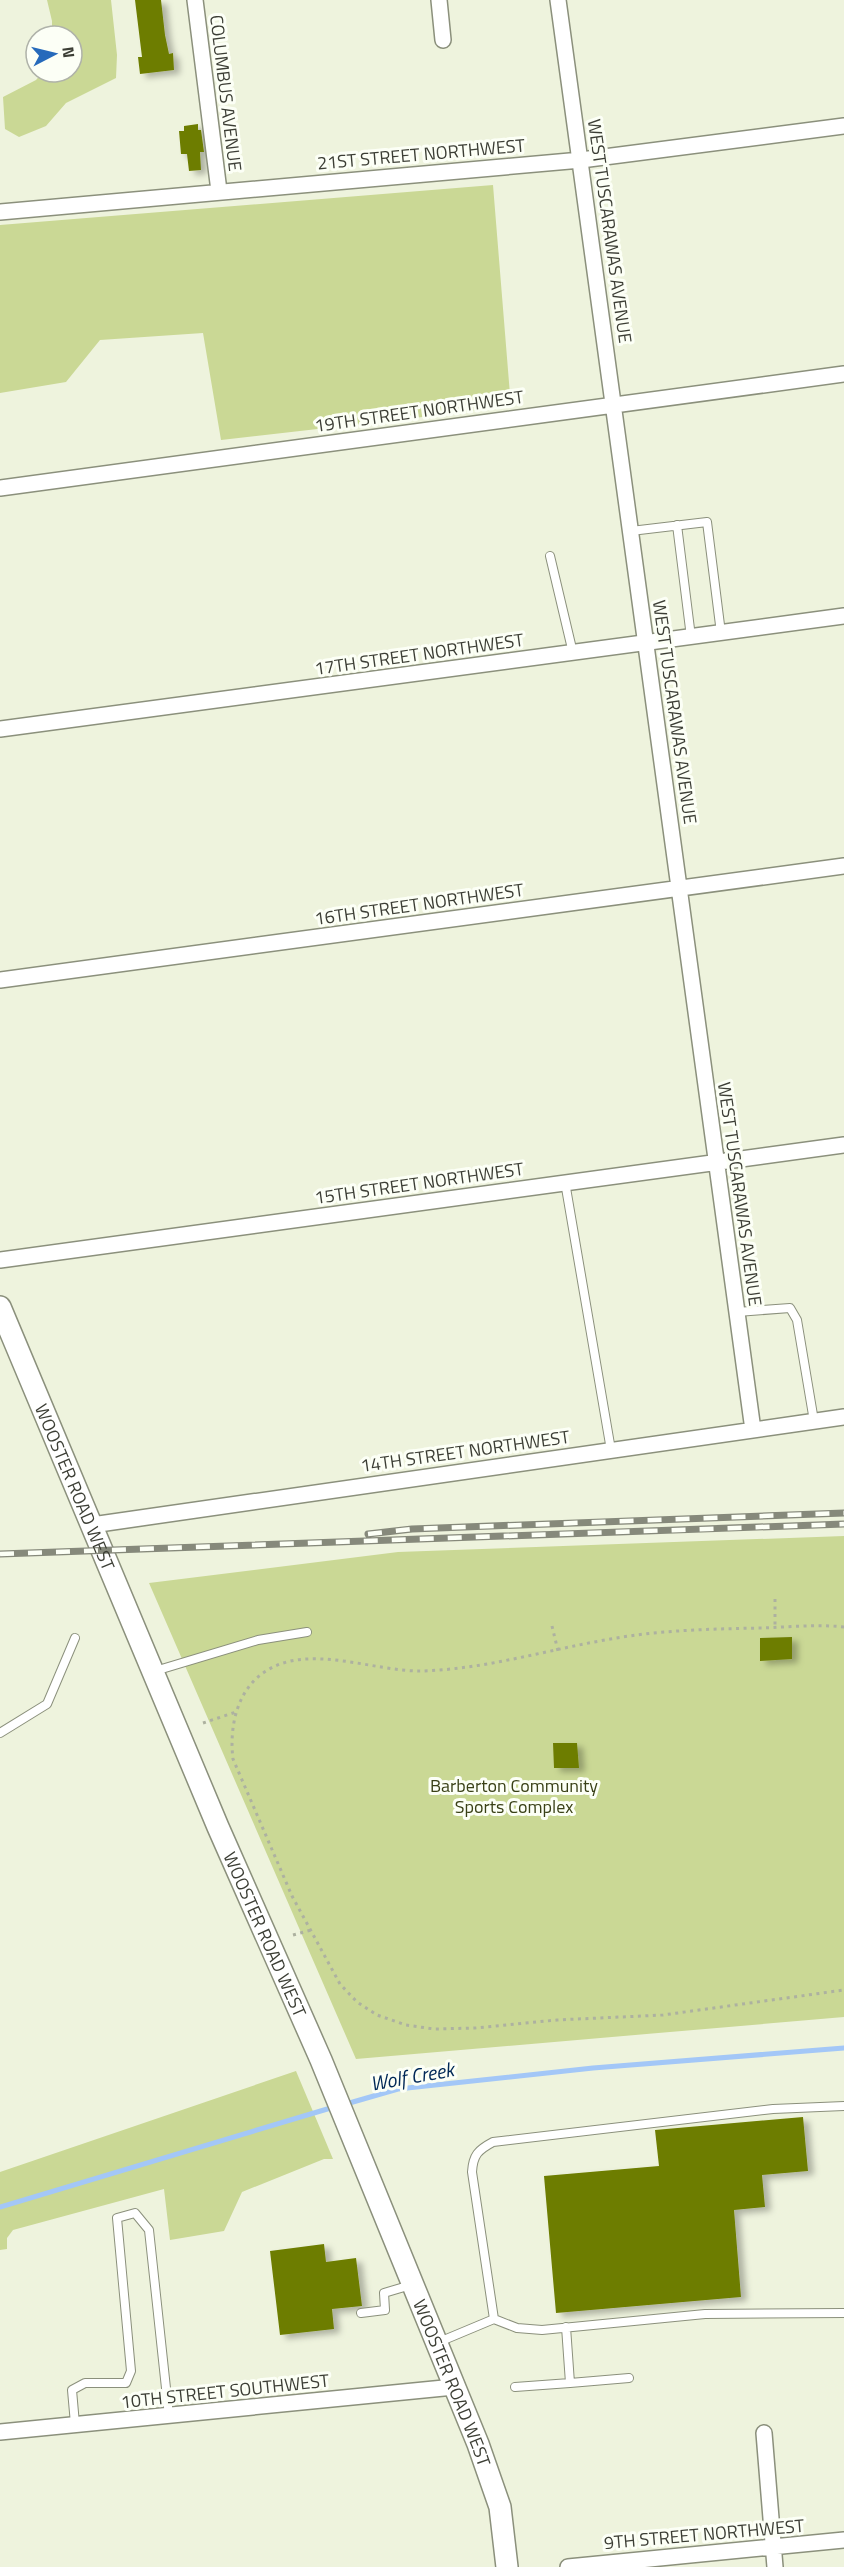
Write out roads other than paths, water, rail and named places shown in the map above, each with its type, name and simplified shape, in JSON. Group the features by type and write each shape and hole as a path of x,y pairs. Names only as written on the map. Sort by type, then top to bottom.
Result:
{"main road":[{"name":"WOOSTER ROAD WEST","path":"0,1307 218,1827 321,2060 454,2387 495,2491 507,2567"}],"street":[{"name":"COLUMBUS AVENUE","path":"195,0 219,191"},
{"path":"439,0 443,40"},
{"name":"WEST TUSCARAWAS AVENUE","path":"558,0 753,1430"},
{"name":"21ST STREET NORTHWEST","path":"0,213 219,191 580,160 844,126"},
{"name":"19TH STREET NORTHWEST","path":"0,488 844,374"},
{"name":"17TH STREET NORTHWEST","path":"0,729 844,616"},
{"name":"16TH STREET NORTHWEST","path":"0,980 844,866"},
{"name":"15TH STREET NORTHWEST","path":"0,1260 844,1146"},
{"name":"14TH STREET NORTHWEST","path":"92,1525 844,1417"},
{"name":"10TH STREET SOUTHWEST","path":"0,2432 454,2387"},
{"path":"765,2433 775,2567"},
{"name":"9TH STREET NORTHWEST","path":"568,2567 844,2540"}],"lane":[{"path":"631,531 706,522 721,633"},
{"path":"676,525 691,637"},
{"path":"550,556 573,653"},
{"path":"565,1182 611,1450"},
{"path":"737,1312 790,1308 797,1320 814,1421"},
{"path":"153,1672 258,1640 307,1632"},
{"path":"0,1733 47,1704 75,1638"},
{"path":"494,2319 472,2172 473,2158 480,2149 493,2142 773,2109 844,2106"},
{"path":"75,2424 72,2390 85,2383 126,2383 131,2372 117,2218 135,2213 148,2230 169,2416"},
{"path":"361,2313 385,2310 384,2293 411,2285"},
{"path":"435,2344 494,2319 518,2328 566,2327 705,2314 844,2313"},
{"path":"566,2327 570,2383"},
{"path":"515,2387 629,2378"}],"waterway":[{"name":"Wolf Creek","path":"346,2104 398,2089 593,2068 844,2048"},
{"name":"Wolf Creek","path":"0,2207 334,2107"}],"railway":[{"path":"368,1534 412,1529 844,1513"},
{"path":"0,1554 844,1524"}],"park label":[{"name":"Barberton Community Sports Complex","path":"514,1795"}]}
